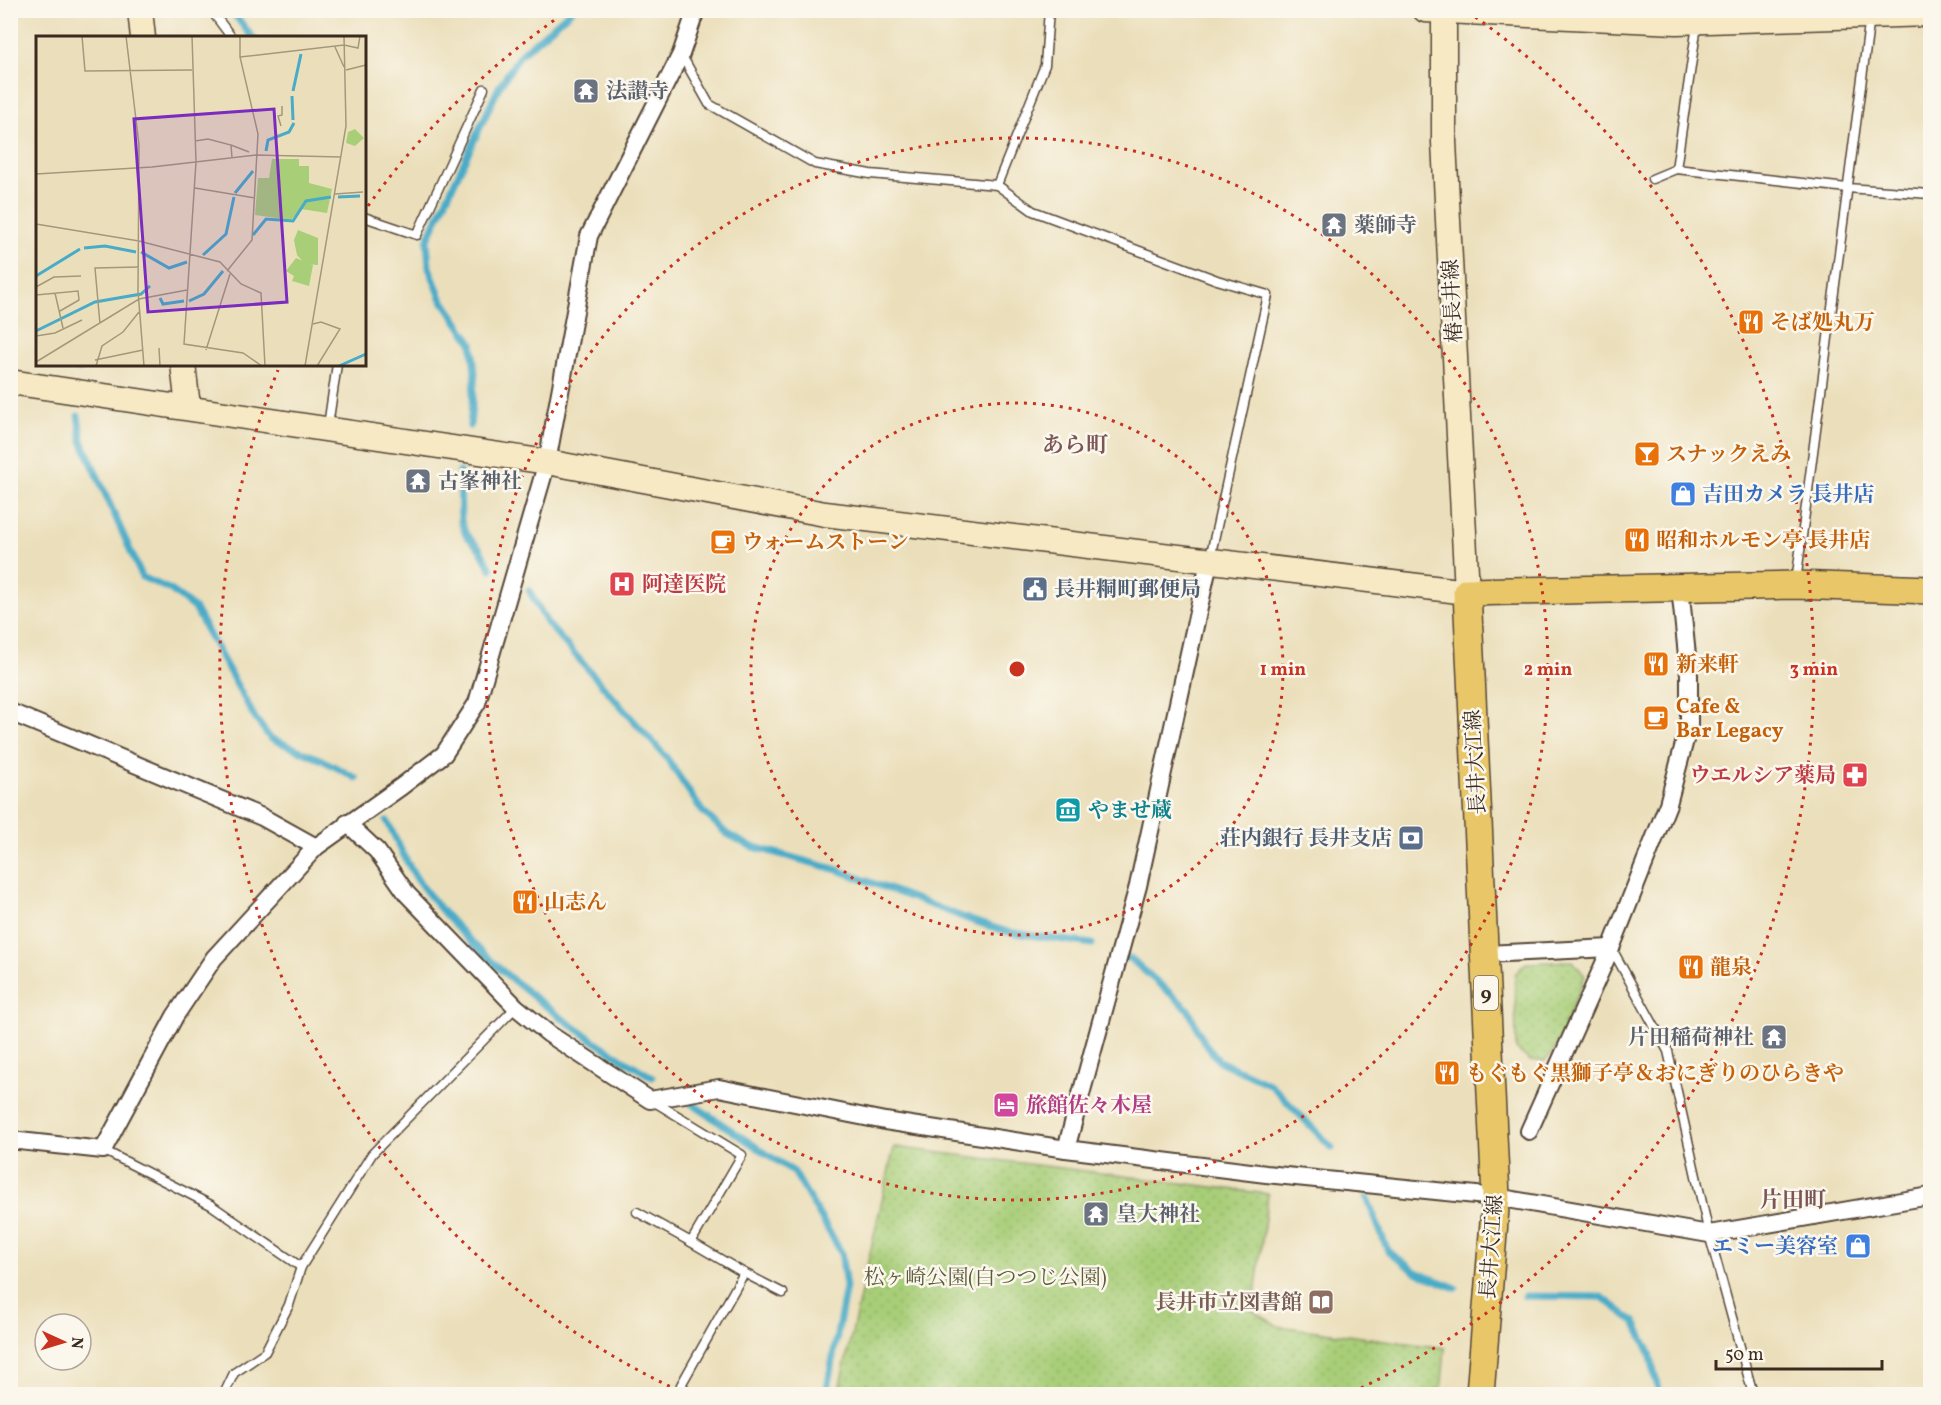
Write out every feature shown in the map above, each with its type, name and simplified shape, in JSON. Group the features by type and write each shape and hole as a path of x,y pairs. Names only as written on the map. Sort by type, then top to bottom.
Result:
{"main road":[{"path":"1467,592 1795,585 1930,590"},
{"name":"長井大江線","path":"1467,592 1496,1197 1479,1395"}],"street":[{"path":"140,10 143,36"},
{"path":"10,1140 103,1150 175,1016 214,958 316,847 444,754 477,703 548,462 589,236 681,54 696,10"},
{"path":"1438,11 1684,18 1870,17 1930,14"},
{"name":"椿長井線","path":"1438,11 1467,592"},
{"path":"183,366 188,407"},
{"path":"10,382 548,462 825,514 1467,592"},
{"path":"1066,1149 1138,886 1209,562"},
{"path":"1529,1131 1611,948 1668,804 1689,725 1689,675 1680,587"},
{"path":"10,712 262,817 316,847"},
{"path":"347,823 377,851 407,894 516,1007 549,1034 650,1100 719,1088 885,1121 1066,1149 1266,1174 1496,1197 1709,1234 1930,1196"},
{"path":"1485,954 1611,948"}],"lane":[{"path":"211,10 230,36"},
{"path":"997,184 1046,65 1049,10"},
{"path":"1795,585 1870,17"},
{"path":"1676,169 1684,18"},
{"path":"681,54 709,104 815,164 870,174 997,184 1033,211 1217,280 1268,296 1209,562"},
{"path":"366,218 417,234 484,89"},
{"path":"1652,179 1676,169 1847,188 1930,194"},
{"path":"327,430 337,366"},
{"path":"1611,948 1668,1051 1709,1234 1753,1395"},
{"path":"224,1395 234,1373 265,1352 289,1305 301,1267 372,1154 516,1007"},
{"path":"650,1100 742,1155 690,1242"},
{"path":"103,1150 211,1205 301,1267"},
{"path":"637,1212 783,1293"},
{"path":"690,1395 681,1385 744,1273"}],"green space":[{"path":"1573,961 1585,976 1554,1051 1545,1061 1530,1061 1516,1049 1515,974 1526,963"},
{"name":"松ヶ崎公園(白つつじ公園)","path":"894,1147 1268,1194 1253,1311 1278,1326 1445,1348 1441,1394 838,1394"}],"waterway":[{"path":"231,10 251,36"},
{"path":"470,426 475,373 472,343 441,298 429,267 427,241 499,87 520,55 572,10"},
{"path":"78,416 82,441 142,577 171,590 195,609 255,718 270,738 322,760 356,778"},
{"path":"460,472 461,521 466,535 479,548 491,569"},
{"path":"529,590 547,623 666,757 702,811 727,834 750,846 838,870 1008,932 1092,944"},
{"path":"387,821 417,879 445,915 471,942 558,1016 652,1077"},
{"path":"1123,957 1131,959 1188,1009 1204,1042 1219,1061 1271,1085 1332,1148"},
{"path":"692,1104 794,1172 841,1252 846,1287 826,1394"},
{"path":"1367,1198 1388,1251 1416,1272 1456,1288"},
{"path":"1525,1296 1602,1297 1635,1322 1650,1353 1659,1394"}],"place":[{"name":"法讃寺","path":"586,91"},
{"name":"薬師寺","path":"1334,225"},
{"name":"そば処丸万","path":"1751,322"},
{"name":"スナックえみ","path":"1647,454"},
{"name":"古峯神社","path":"418,481"},
{"name":"吉田カメラ 長井店","path":"1683,494"},
{"name":"昭和ホルモン亭 長井店","path":"1637,540"},
{"name":"ウォームストーン","path":"723,542"},
{"name":"阿達医院","path":"622,584"},
{"name":"長井粡町郵便局","path":"1035,589"},
{"name":"新来軒","path":"1656,664"},
{"name":"Cafe & Bar Legacy","path":"1656,718"},
{"name":"ウエルシア薬局","path":"1855,775"},
{"name":"やませ蔵","path":"1068,810"},
{"name":"荘内銀行 長井支店","path":"1411,838"},
{"name":"山志ん","path":"525,902"},
{"name":"龍泉","path":"1691,967"},
{"name":"片田稲荷神社","path":"1774,1037"},
{"name":"もぐもぐ黒獅子亭＆おにぎりのひらきや","path":"1447,1073"},
{"name":"旅館佐々木屋","path":"1006,1105"},
{"name":"皇大神社","path":"1096,1214"},
{"name":"エミー美容室","path":"1858,1246"},
{"name":"長井市立図書館","path":"1321,1302"}],"district":[{"name":"あら町","path":"1075,444"},
{"name":"片田町","path":"1793,1199"}]}
